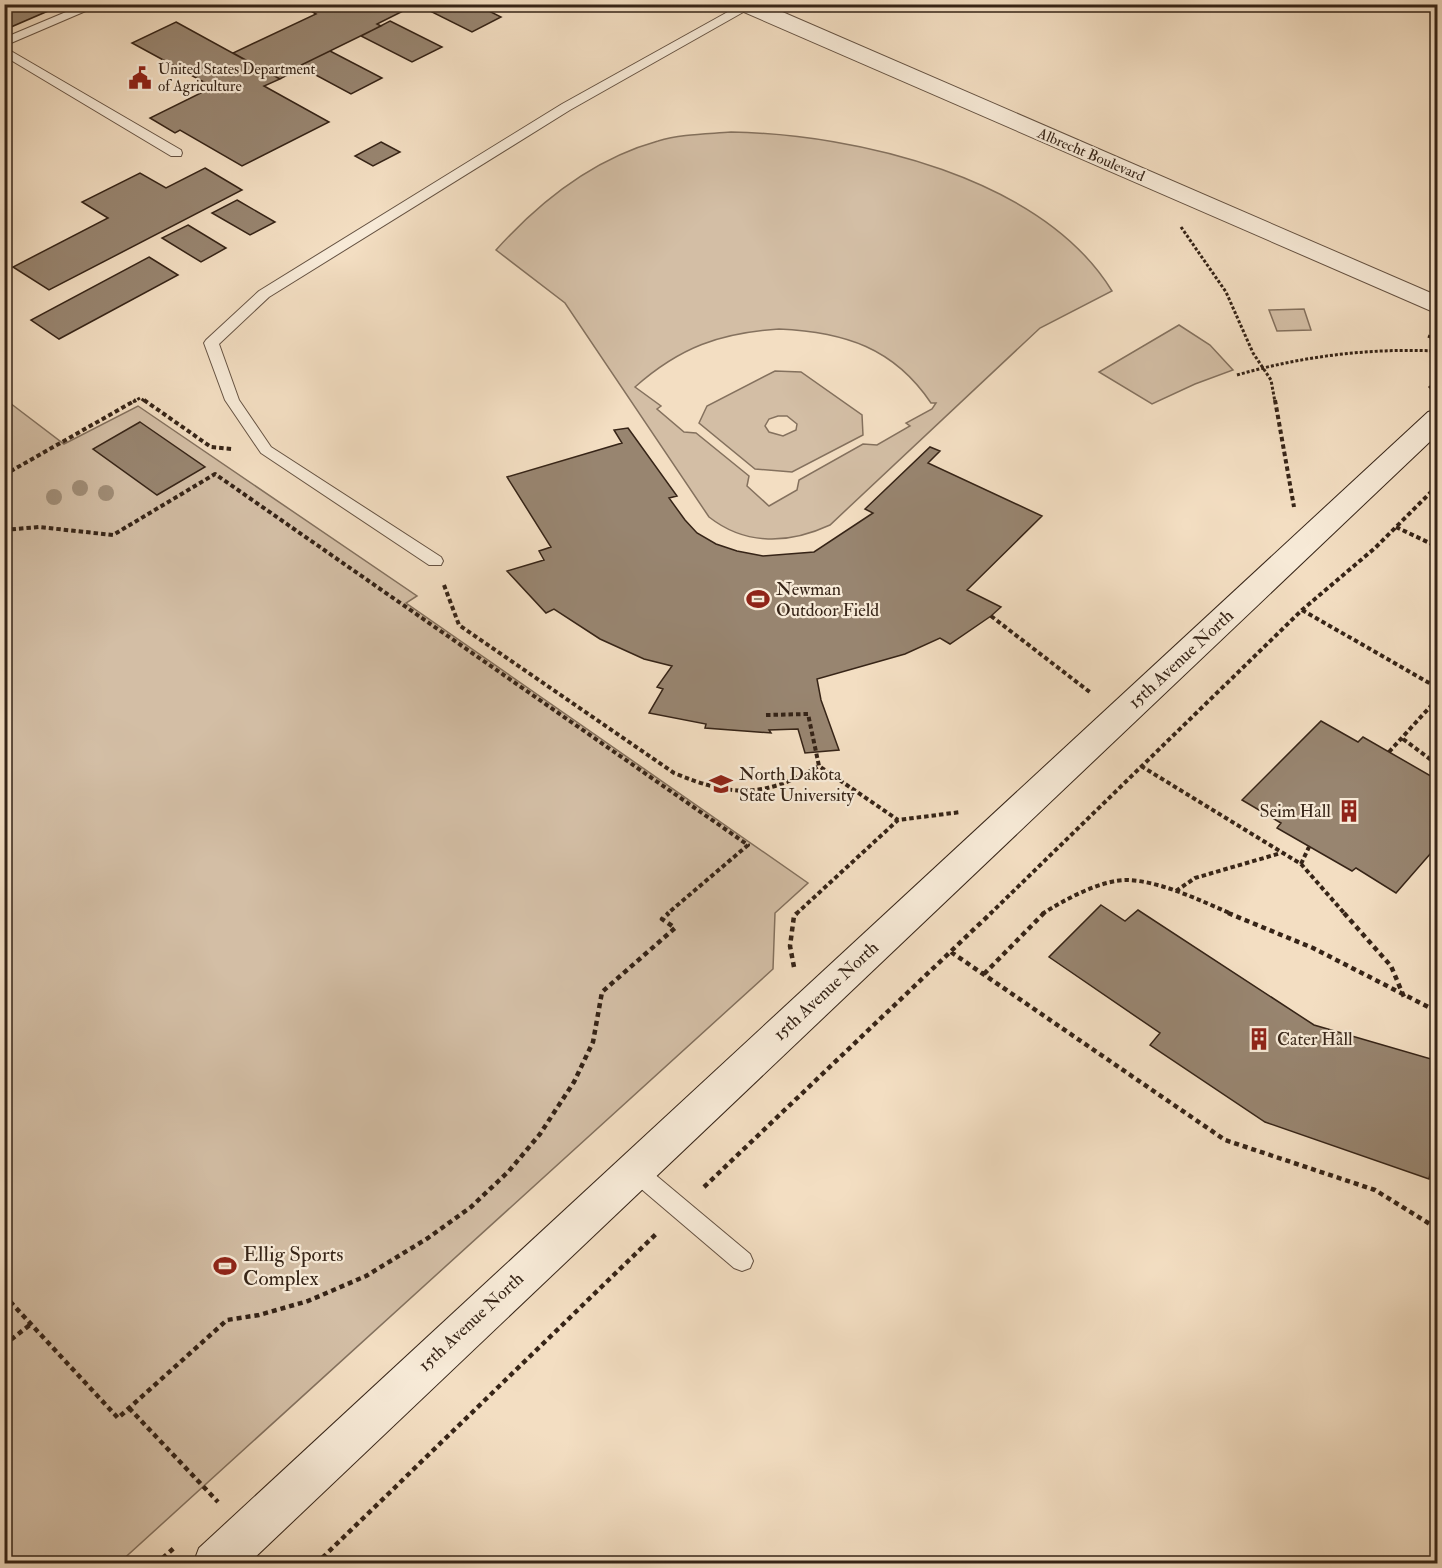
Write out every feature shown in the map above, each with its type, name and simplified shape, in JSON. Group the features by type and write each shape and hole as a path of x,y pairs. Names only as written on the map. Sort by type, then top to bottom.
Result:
{"street":[{"name":"Albrecht Boulevard","path":"746,5 1437,306"},
{"name":"15th Avenue North","path":"215,1563 1437,418"}],"lane":[{"path":"4,43 96,4"},
{"path":"435,561 266,450 232,400 211,343 264,294 566,107 746,5"},
{"path":"4,51 176,153"},
{"path":"633,1169 682,1208 742,1261"}],"path":[{"path":"1179,224 1226,292 1253,352 1271,380 1295,514"},
{"path":"1238,375 1262,367 1359,352 1437,351"},
{"path":"4,476 140,398 211,447 266,450"},
{"path":"4,530 39,527 113,535 215,474 748,845 662,919 675,928 602,992 593,1042 574,1082 540,1134 502,1179 471,1207 428,1238 366,1276 308,1301 259,1315 227,1320 118,1418 4,1295"},
{"path":"316,1563 682,1208 951,952 1302,610 1376,549 1437,485"},
{"path":"1396,527 1437,547"},
{"path":"435,561 459,625 674,773 708,788 733,793 761,791 796,781 819,766"},
{"path":"1302,610 1437,688"},
{"path":"991,616 1097,697"},
{"path":"1389,752 1437,698"},
{"path":"766,715 808,714 819,766 898,820"},
{"path":"1402,739 1437,765"},
{"path":"1142,766 1301,864 1391,966 1404,997"},
{"path":"1301,864 1309,847"},
{"path":"1176,891 1195,878 1282,852"},
{"path":"984,974 1041,915 1075,893 1126,880 1176,891 1313,948 1404,997 1437,1012"},
{"path":"951,952 1225,1140 1375,1190 1437,1229"},
{"path":"4,1305 10,1301"},
{"path":"4,1346 31,1324"},
{"path":"129,1408 221,1504"}],"shaded area":[{"path":"731,132 833,142 888,153 942,170 994,191 1041,218 1081,252 1112,291 1040,328 830,525 799,536 783,538 768,539 738,533 709,517 565,303 496,250 549,199 590,170 611,159 667,139","holes":["779,329 846,339 884,356 917,384 931,403 936,403 932,409 906,423 910,426 877,445 863,444 799,480 797,490 769,506 747,486 749,476 696,433 684,432 657,409 661,406 635,387 668,362 702,344 758,331"]},
{"path":"1304,309 1311,330 1277,331 1269,310"},
{"path":"1179,325 1210,345 1233,370 1152,404 1099,372"},
{"path":"775,371 801,372 862,415 863,435 792,472 755,469 699,423 707,406","holes":["787,416 797,424 796,430 783,436 769,432 765,426 769,419"]},
{"name":"Ellig Sports Complex","path":"10,403 64,444 138,406 417,596 406,603 808,883 775,913 773,969 119,1563 5,1563 5,407"}],"building":[{"path":"4,4 37,4 48,11 4,30"},
{"path":"326,4 417,4 377,24 381,26 289,71 293,72 280,79 233,53 316,14 311,11"},
{"path":"424,4 475,4 501,17 472,32 420,6"},
{"path":"390,21 442,47 412,62 361,36"},
{"path":"176,22 280,79 264,86 329,122 242,166 180,130 175,133 150,118 213,87 132,43"},
{"path":"330,51 382,78 351,94 299,66"},
{"path":"381,142 400,152 373,166 355,156"},
{"path":"205,168 242,190 49,290 13,267 108,218 82,202 140,173 166,188"},
{"path":"237,200 275,222 250,235 212,213"},
{"path":"188,225 226,248 201,262 162,238"},
{"path":"149,257 178,275 59,339 31,320"},
{"path":"140,422 205,467 157,495 93,449"},
{"name":"Newman Outdoor Field","path":"628,428 677,496 669,498 685,520 697,533 716,544 737,551 763,556 814,552 873,513 865,509 930,447 940,451 928,463 1042,516 967,590 1001,607 991,616 950,644 940,638 905,654 817,679 821,700 839,750 805,753 798,729 769,730 771,733 705,728 706,724 649,713 663,689 657,687 672,666 644,659 600,639 554,609 546,613 507,571 544,560 539,551 551,547 507,477 622,443 614,430"},
{"name":"Seim Hall","path":"1321,721 1358,742 1363,737 1436,779 1433,783 1438,786 1438,845 1396,893 1356,868 1352,871 1277,828 1281,823 1242,800"},
{"name":"Cater Hall","path":"1101,905 1125,921 1138,910 1314,1025 1438,1061 1438,1161 1433,1159 1429,1179 1265,1122 1150,1045 1160,1033 1049,957"}],"place":[{"name":"United States Department of Agriculture","path":"140,78"},
{"name":"Newman Outdoor Field","path":"758,599"},
{"name":"North Dakota State University","path":"721,784"},
{"name":"Seim Hall","path":"1349,811"},
{"name":"Cater Hall","path":"1259,1039"},
{"name":"Ellig Sports Complex","path":"225,1266"}]}
